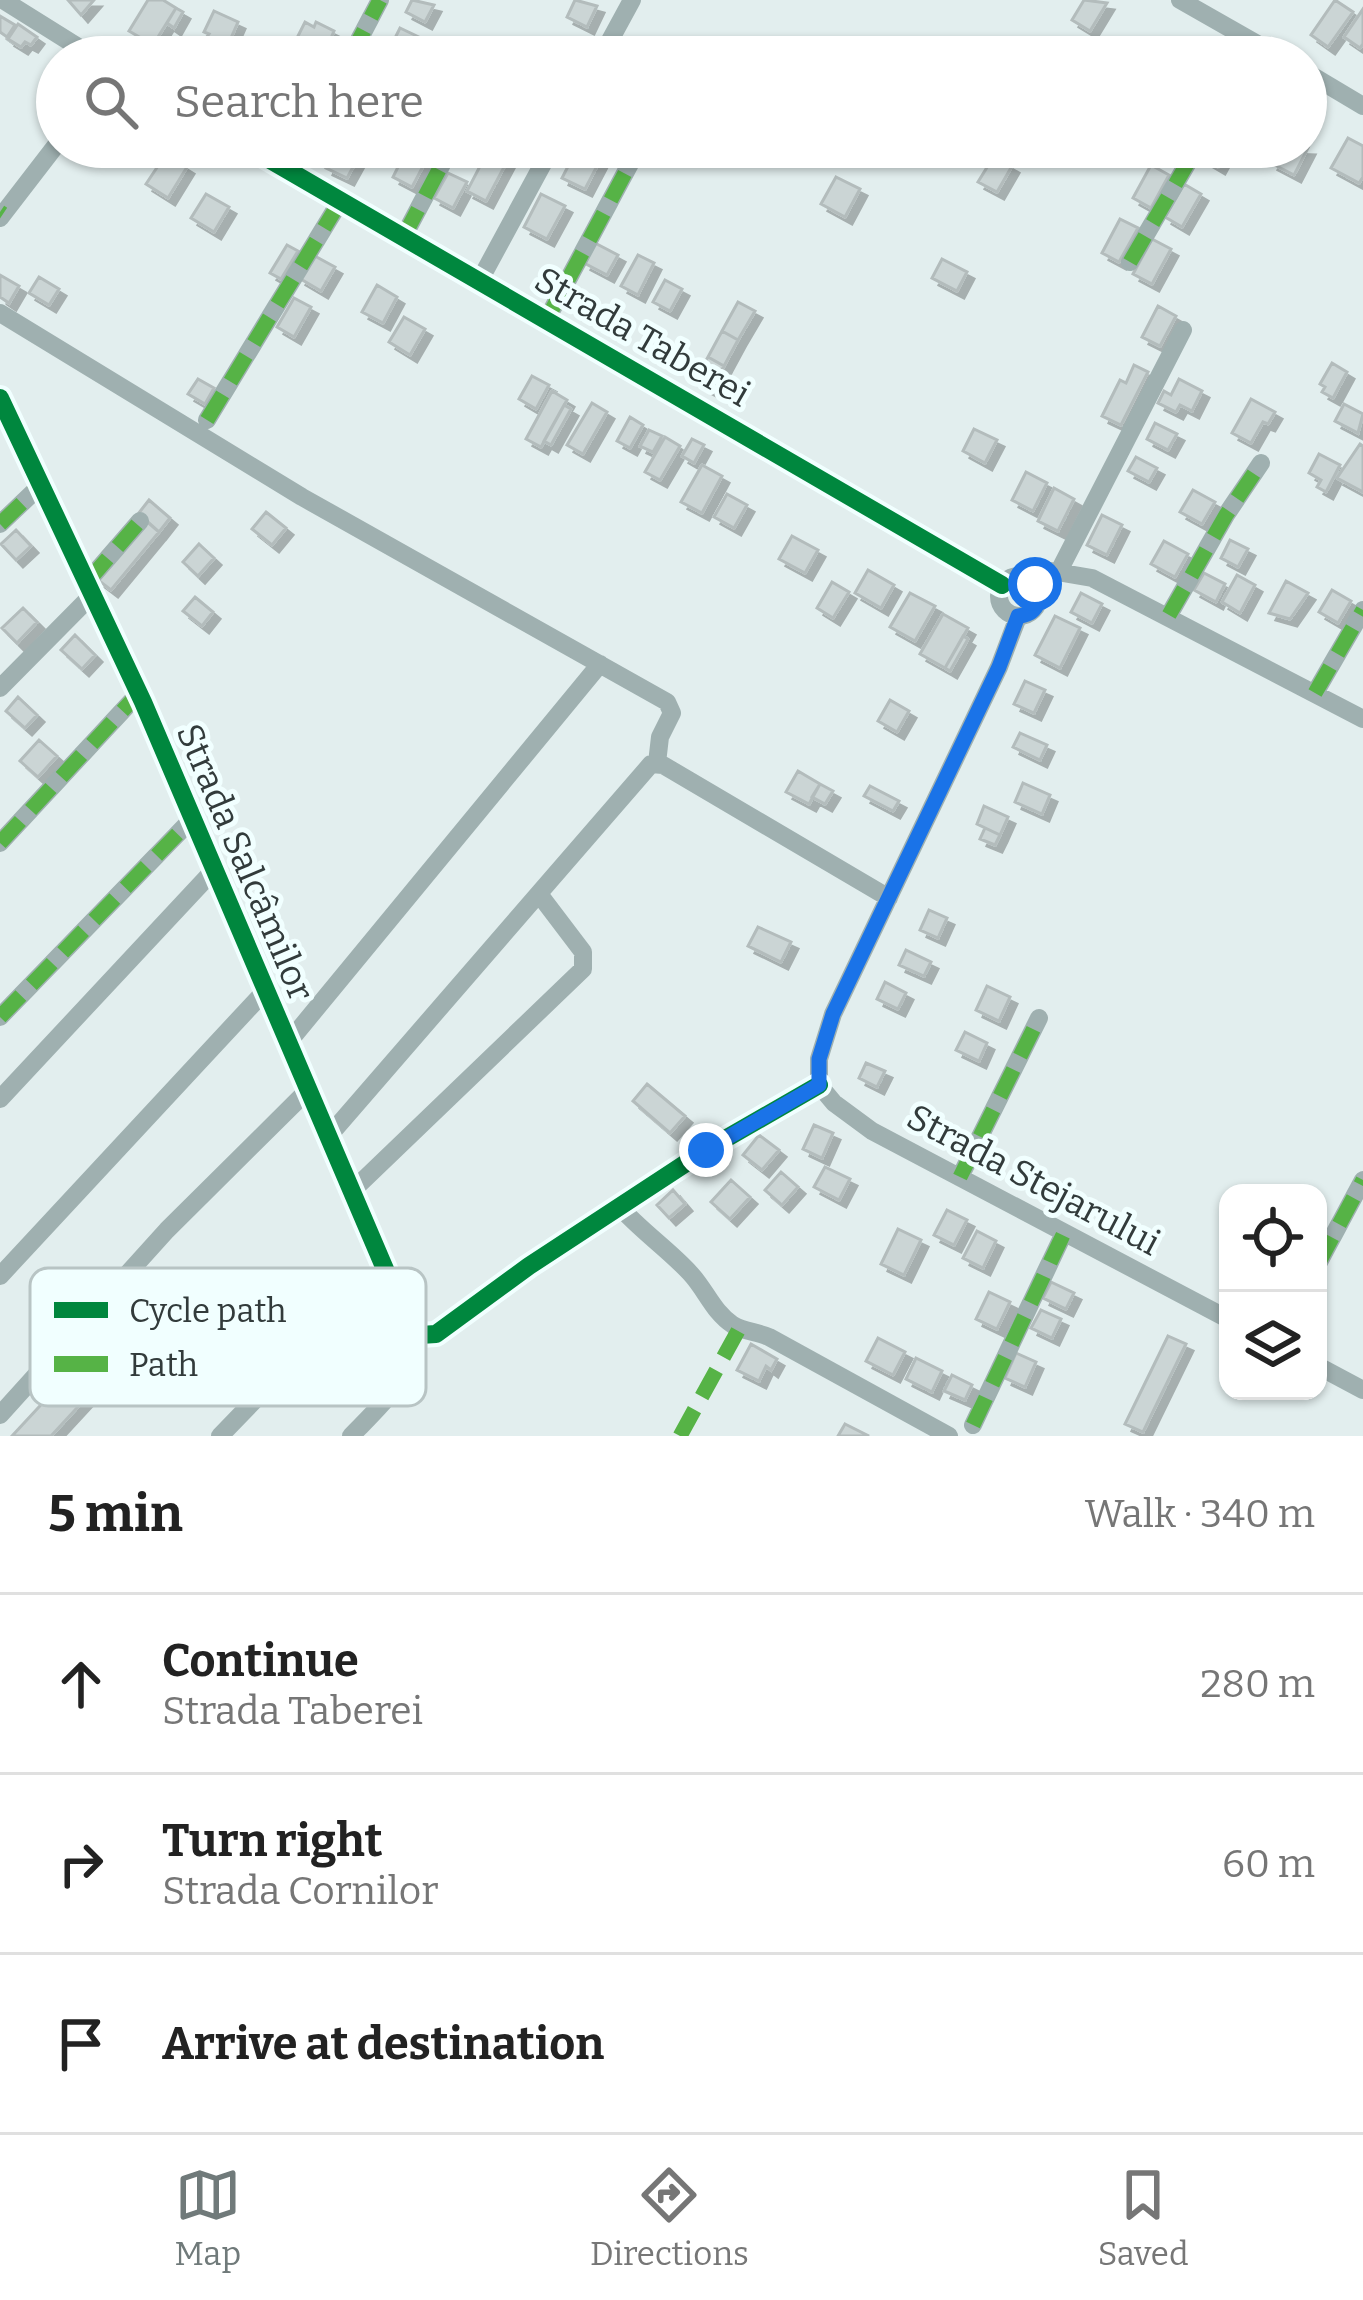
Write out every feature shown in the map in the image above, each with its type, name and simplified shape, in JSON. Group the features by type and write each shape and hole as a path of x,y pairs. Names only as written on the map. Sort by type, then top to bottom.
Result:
{"street":[{"path":"3,0 60,36"},
{"path":"351,36 370,0"},
{"path":"361,36 380,0"},
{"path":"612,36 632,0"},
{"path":"1180,0 1233,36"},
{"path":"1327,85 1363,106"},
{"path":"1,214 38,168"},
{"path":"404,236 441,168"},
{"path":"480,280 541,168"},
{"path":"548,319 628,168"},
{"path":"1130,262 1185,168"},
{"name":"Strada Taberei","path":"285,169 1002,585"},
{"path":"207,420 341,200"},
{"path":"0,313 302,496 671,707 657,748 657,763"},
{"path":"1059,571 1183,330"},
{"name":"Strada Salcâmilor","path":"0,398 139,693 382,1268"},
{"path":"1169,615 1262,463"},
{"path":"0,524 42,484"},
{"path":"0,688 91,587 140,521"},
{"path":"1031,580 1040,600 1029,614 1006,612 1000,602 1002,585 1015,576 1031,580 1059,571 1092,578 1363,718"},
{"path":"1316,693 1363,610"},
{"path":"426,1339 706,1150 819,1085 824,1039 999,667 1018,616"},
{"path":"287,1044 600,664"},
{"path":"0,842 139,693"},
{"path":"657,763 889,898"},
{"path":"327,1138 644,768 657,763"},
{"path":"0,1017 191,820"},
{"path":"0,1099 213,871"},
{"path":"351,1192 583,969 583,952 539,894"},
{"path":"0,1276 264,992"},
{"path":"960,1177 1040,1018"},
{"name":"Strada Stejarului","path":"819,1085 851,1118 1219,1314"},
{"path":"133,1268 307,1091"},
{"path":"1327,1247 1363,1180"},
{"path":"620,1206 690,1272 718,1314 739,1329 769,1337 949,1436"},
{"path":"973,1425 1064,1233"},
{"path":"1327,1371 1363,1390"},
{"path":"0,1415 30,1382"},
{"path":"220,1436 249,1406"},
{"path":"351,1436 379,1406"}],"building":[{"path":"68,0 94,0 81,15"},
{"path":"148,0 163,0 176,8 159,36 129,31"},
{"path":"412,0 434,5 425,22 406,12"},
{"path":"575,0 597,6 587,27 567,17"},
{"path":"1084,0 1107,3 1090,31 1072,20"},
{"path":"1335,0 1353,12 1328,47 1327,36 1311,35"},
{"path":"176,8 183,12 174,28 167,23"},
{"path":"1363,9 1363,44 1360,48 1344,37"},
{"path":"214,11 238,22 232,36 204,32"},
{"path":"0,16 15,25 7,37 0,32"},
{"path":"305,22 334,31 332,36 298,36"},
{"path":"18,24 36,36 31,45 25,42 21,47 8,39"},
{"path":"1348,138 1363,146 1359,183 1331,168"},
{"path":"157,168 186,168 168,198 146,184"},
{"path":"326,168 353,168 347,178"},
{"path":"398,168 422,168 412,187 393,177"},
{"path":"479,168 504,168 486,201 467,191"},
{"path":"567,168 596,168 585,189 562,178"},
{"path":"987,168 1011,168 997,192 978,182"},
{"path":"1149,168 1169,175 1151,208 1133,198"},
{"path":"448,173 467,182 453,208 434,198"},
{"path":"836,177 860,189 845,217 821,204"},
{"path":"1184,184 1201,194 1182,227 1165,217"},
{"path":"206,194 229,207 214,232 191,218"},
{"path":"541,194 565,206 547,239 524,227"},
{"path":"1120,219 1138,228 1119,262 1102,253"},
{"path":"1152,239 1171,249 1152,284 1133,274"},
{"path":"595,243 618,255 607,275 584,263"},
{"path":"287,245 298,251 281,279 270,273"},
{"path":"313,255 335,267 321,291 299,278"},
{"path":"638,255 654,263 638,295 621,286"},
{"path":"942,259 967,272 957,291 932,278"},
{"path":"0,275 19,286 9,303 0,297"},
{"path":"39,277 59,289 49,305 29,293"},
{"path":"665,280 682,289 670,311 653,302"},
{"path":"377,285 397,297 383,323 362,312"},
{"path":"294,298 311,307 294,337 277,327"},
{"path":"738,302 755,311 738,340 722,331"},
{"path":"1158,306 1176,316 1160,346 1142,337"},
{"path":"404,317 425,329 410,355 389,342"},
{"path":"722,331 738,340 724,366 708,357"},
{"path":"708,357 724,366 711,390 694,381"},
{"path":"1332,363 1347,372 1333,398 1322,392 1325,387 1320,384"},
{"path":"1134,365 1148,372 1121,425 1102,416 1120,380 1126,383"},
{"path":"532,376 549,385 536,409 519,399"},
{"path":"198,379 214,388 205,404 188,394"},
{"path":"1179,379 1202,391 1192,411 1180,405 1176,412 1158,403 1164,391 1171,395"},
{"path":"552,391 567,400 541,447 526,439"},
{"path":"1251,399 1275,412 1251,443 1232,433"},
{"path":"592,403 607,412 583,454 567,445"},
{"path":"1344,404 1363,414 1358,433 1335,421"},
{"path":"564,405 571,409 551,445 544,441"},
{"path":"630,417 643,425 630,448 617,441"},
{"path":"1155,423 1177,434 1168,450 1147,439"},
{"path":"974,429 997,440 985,463 963,451"},
{"path":"649,430 662,436 653,452 640,446"},
{"path":"665,437 680,446 660,480 645,472"},
{"path":"692,439 704,445 694,463 682,456"},
{"path":"1363,446 1363,492 1337,478"},
{"path":"1319,454 1340,465 1326,492 1317,487 1321,480 1309,473"},
{"path":"1136,457 1157,468 1149,482 1128,471"},
{"path":"702,465 722,476 702,513 681,502"},
{"path":"1026,472 1047,483 1033,511 1012,500"},
{"path":"1054,488 1074,499 1058,531 1038,521"},
{"path":"1193,490 1215,502 1202,524 1180,512"},
{"path":"727,494 747,505 734,528 714,517"},
{"path":"149,500 170,518 159,532 138,514"},
{"path":"266,512 286,528 272,545 252,529"},
{"path":"1102,515 1122,525 1107,555 1087,545"},
{"path":"147,521 159,532 111,590 98,580"},
{"path":"16,530 31,546 16,560 1,544"},
{"path":"792,536 818,550 805,573 779,559"},
{"path":"1230,540 1248,549 1238,567 1221,558"},
{"path":"1164,541 1188,554 1175,577 1151,564"},
{"path":"199,544 214,558 198,576 183,562"},
{"path":"868,570 894,585 881,608 855,593"},
{"path":"1204,573 1225,584 1216,602 1194,590"},
{"path":"1237,575 1255,585 1240,613 1222,602"},
{"path":"1286,581 1308,593 1290,619 1269,613"},
{"path":"832,582 849,592 833,618 817,608"},
{"path":"1332,590 1351,601 1338,623 1319,612"},
{"path":"910,593 935,606 915,641 890,627"},
{"path":"1081,593 1102,604 1092,623 1071,612"},
{"path":"195,597 213,612 202,626 183,611"},
{"path":"23,608 37,622 17,643 2,628"},
{"path":"943,614 968,628 945,668 920,654"},
{"path":"1055,616 1080,628 1060,668 1035,655"},
{"path":"75,635 95,655 82,669 61,650"},
{"path":"963,636 968,639 950,671 945,668"},
{"path":"1025,681 1045,690 1034,713 1014,704"},
{"path":"18,697 37,715 25,728 6,711"},
{"path":"890,700 909,711 897,732 878,721"},
{"path":"1020,733 1047,745 1040,760 1013,747"},
{"path":"39,740 57,756 38,777 20,761"},
{"path":"798,771 820,784 809,804 786,792"},
{"path":"1023,783 1050,795 1042,814 1015,802"},
{"path":"820,784 833,791 825,804 812,797"},
{"path":"870,786 899,801 893,811 864,796"},
{"path":"984,806 1008,817 1000,835 977,824"},
{"path":"985,828 1000,835 995,845 980,839"},
{"path":"929,910 947,918 938,938 920,930"},
{"path":"758,927 791,942 781,962 748,946"},
{"path":"906,950 931,962 924,976 899,965"},
{"path":"885,982 906,993 898,1009 877,999"},
{"path":"987,986 1010,997 999,1021 976,1010"},
{"path":"965,1032 987,1043 979,1061 956,1050"},
{"path":"866,1063 885,1071 877,1087 859,1078"},
{"path":"647,1084 685,1116 670,1133 633,1101"},
{"path":"814,1125 833,1133 822,1158 803,1149"},
{"path":"759,1135 779,1150 762,1170 743,1155"},
{"path":"825,1167 850,1179 839,1200 814,1187"},
{"path":"781,1172 798,1187 782,1205 765,1190"},
{"path":"731,1180 750,1197 730,1219 711,1202"},
{"path":"673,1190 685,1204 669,1218 657,1205"},
{"path":"947,1210 967,1220 954,1245 934,1235"},
{"path":"898,1229 921,1240 904,1275 881,1264"},
{"path":"977,1231 996,1241 983,1268 963,1258"},
{"path":"1051,1282 1074,1293 1066,1309 1043,1298"},
{"path":"989,1292 1010,1302 997,1329 976,1319"},
{"path":"1041,1310 1061,1319 1052,1338 1031,1328"},
{"path":"1168,1336 1186,1344 1143,1432 1125,1424"},
{"path":"878,1338 905,1352 893,1375 866,1361"},
{"path":"751,1344 777,1359 771,1370 766,1366 759,1381 737,1370"},
{"path":"1016,1353 1036,1362 1025,1387 1005,1378"},
{"path":"916,1358 942,1371 932,1392 906,1379"},
{"path":"952,1375 972,1385 965,1400 944,1391"},
{"path":"40,1406 79,1406 51,1436 12,1436"},
{"path":"845,1424 869,1436 838,1436"}],"marked path":[{"path":"361,36 380,0"},
{"path":"404,236 440,168"},
{"path":"547,319 628,168"},
{"path":"1130,262 1185,168"},
{"path":"207,420 341,200"},
{"path":"1169,615 1261,463"},
{"path":"0,524 42,484"},
{"path":"88,581 140,521"},
{"path":"1315,693 1363,610"},
{"path":"0,843 139,693"},
{"path":"0,1017 191,820"},
{"path":"960,1177 1039,1018"},
{"path":"1327,1247 1363,1180"},
{"path":"973,1425 1064,1233"},
{"path":"680,1436 739,1329"}],"cycle path":[{"path":"284,168 1002,585"},
{"path":"0,398 143,702 385,1268"},
{"path":"426,1335 436,1334 529,1266 706,1150 819,1085"}],"route":[{"path":"706,1150 819,1085 819,1059 833,1014 999,667 1018,616 1029,614 1040,600 1035,584"}]}
